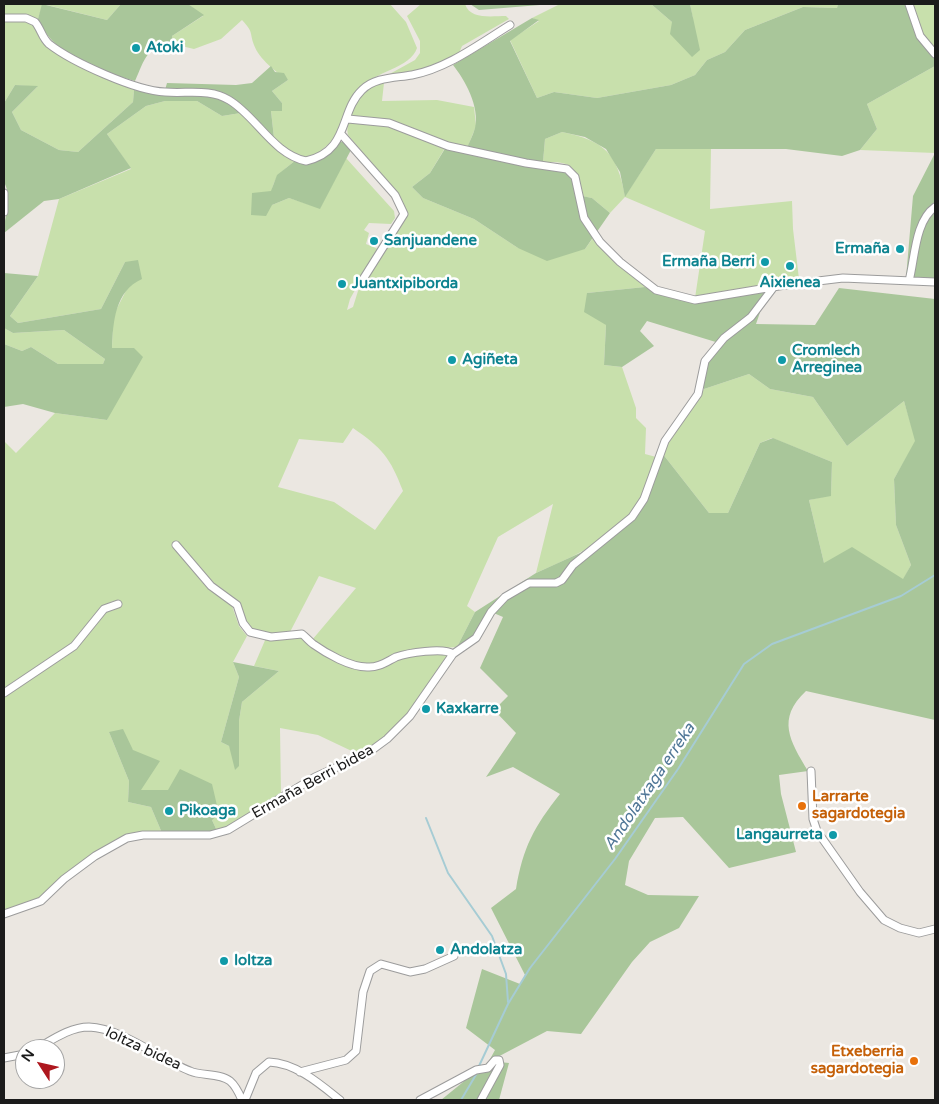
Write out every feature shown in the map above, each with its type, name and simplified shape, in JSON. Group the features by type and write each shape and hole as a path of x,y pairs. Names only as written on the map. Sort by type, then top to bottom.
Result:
{"street":[{"path":"908,4 920,36 935,54"},
{"path":"4,18 26,18 35,22 44,38 66,55 132,84 164,92 206,93 229,100 272,141 299,160 311,160 320,155 341,134 356,97 370,83 432,70 510,25"},
{"path":"348,118 389,123 448,146 531,164 567,169 575,177 584,218 600,242 620,262 656,290 695,300 802,283 855,277 935,282"},
{"path":"341,134 395,195 404,214 360,284"},
{"path":"4,192 4,212"},
{"path":"909,280 925,219 935,207"},
{"path":"176,545 211,586 237,604 243,624 255,634 271,636 302,634 319,648 348,663 366,667 381,665 395,658 414,653 445,651 453,654 471,644 480,633 494,608 513,590 529,583 556,583 562,580 573,565 632,518 644,499 665,441 698,394 702,368 709,354 724,338 751,317 769,289"},
{"path":"4,694 74,646 104,609 118,604"},
{"name":"Ermaña Berri bidea","path":"4,914 41,901 57,885 95,856 127,838 143,835 210,835 228,830 315,777 368,753 387,739 410,716 453,654"},
{"path":"811,771 813,819 817,831 860,892 884,920 920,933 935,930"},
{"path":"300,1072 346,1060 356,1051 363,992 370,970 381,964 410,972 425,969 454,956"},
{"name":"Ioltza bidea","path":"56,1039 74,1030 99,1028 124,1037 154,1055 194,1073 225,1078 239,1091 244,1100"},
{"path":"420,1100 479,1070 488,1068 495,1060 499,1060 500,1064 481,1100"},
{"path":"244,1100 251,1082 262,1066 270,1062 278,1062 300,1072 340,1100"}],"green space":[{"path":"4,4 43,4 38,19 4,15"},
{"path":"42,4 107,20 121,4 188,4 204,15 172,36 173,44 164,45 152,51 144,60 135,81 107,72 66,52 45,32 38,19"},
{"path":"43,4 121,4 107,20"},
{"path":"188,4 390,4 406,22 417,48 413,55 400,65 374,78 361,88 349,115 334,138 322,150 305,159 292,153 274,138 271,111 282,111 282,103 272,91 288,80 273,69 256,50 250,30 242,20 221,39 194,49 173,44 172,36 203,16"},
{"path":"421,4 465,4 476,15 506,16 509,19 462,46 459,53 432,68 386,76 415,60 420,53 420,41 407,16"},
{"path":"470,4 552,4 479,10"},
{"path":"560,4 651,4 672,22 693,19 690,4 838,4 837,8 803,7 745,30 725,52 707,60 695,75 671,85 597,98 554,92 537,98 510,40 539,21 532,18"},
{"path":"651,4 690,4 700,50 692,57 670,34 672,22"},
{"path":"838,4 906,4 920,40 935,57 935,66 867,104 877,129 860,150 842,156 786,149 656,149 625,197 620,172 606,149 585,137 562,132 545,139 543,162 566,173 575,187 577,195 592,198 610,213 585,249 547,261 518,248 474,219 423,198 412,187 430,173 446,147 466,150 474,131 476,120 473,103 467,86 453,65 532,18 539,20 510,41 537,98 554,92 597,98 671,85 695,75 707,60 725,52 745,30 803,7 837,8"},
{"path":"911,4 935,4 935,52 925,39"},
{"path":"4,20 32,23 41,37 109,79 134,90 133,102 78,152 59,150 21,130 12,112 37,87 15,85 4,103"},
{"path":"271,66 275,72 284,73 288,80 272,91 282,103 282,111 271,111 274,138 247,112 222,116 197,101 165,101 146,106 107,134 131,168 59,199 44,201 4,233 8,195 4,182 4,103 15,85 38,86 12,112 21,130 59,150 78,152 133,102 134,90 159,95 165,90 167,83 236,85 252,83"},
{"path":"935,66 935,153 860,150 877,129 867,104"},
{"path":"384,83 382,101 437,100 474,107 476,126 468,146 448,143 430,173 412,187 423,198 474,219 518,248 585,249 593,238 617,263 645,287 587,293 606,325 604,365 622,367 636,408 636,418 646,428 645,454 656,457 641,501 633,514 609,535 579,553 536,573 553,504 498,537 467,606 475,612 457,647 416,650 370,665 349,661 312,640 356,588 319,576 290,632 269,635 253,631 246,625 239,604 211,583 181,546 186,559 202,582 232,606 239,626 247,636 233,662 239,677 221,742 229,746 239,766 239,721 242,702 279,671 254,666 266,638 301,637 360,668 412,655 447,654 448,656 415,702 408,716 382,740 358,754 318,735 280,728 281,795 217,831 212,820 168,790 140,790 133,750 109,732 129,781 128,802 151,807 162,833 127,836 104,847 64,876 42,898 4,911 4,696 82,642 106,610 118,602 113,601 105,605 70,646 4,692 4,441 16,453 55,413 107,420 134,348 112,348 113,316 129,285 125,262 101,309 18,323 10,316 38,276 59,199 131,169 107,134 146,106 165,101 197,101 222,116 241,113 296,160 276,179 272,190 272,205 289,198 320,208 346,158 394,211 395,218 391,224 369,223 364,230 369,233 366,244 378,249 350,299 347,310 353,307 358,291 406,216 405,207 399,196 348,135 348,124 358,99 365,90","holes":["353,428 384,454 394,470 403,491 375,530 334,502 278,487 299,439 343,443"]},
{"path":"562,132 589,140 607,151 618,169 625,196 656,149 711,148 710,209 792,201 793,229 799,279 695,298 705,231 625,197 610,213 592,198 581,196 578,178 572,167 567,164 543,162 545,139"},
{"path":"339,142 346,142 352,148 320,209 289,198 272,205 266,216 251,215 252,193 271,191 277,175 296,160 305,162"},
{"path":"935,153 935,279 906,278 913,196"},
{"path":"138,260 142,279 126,291 117,308 112,348 134,348 143,357 107,420 55,413 23,404 4,407 4,344 22,351 31,347 58,364 103,364 105,359 64,330 13,333 4,328 4,273 38,276 10,316 18,323 101,309 125,262"},
{"path":"645,287 675,299 690,301 705,301 767,292 756,324 815,325 839,288 935,299 935,720 806,691 791,711 789,730 796,750 808,771 779,775 781,794 796,852 729,868 683,817 655,818 629,861 625,885 648,895 699,896 679,928 650,942 632,962 581,1034 547,1031 490,1061 509,1063 499,1100 441,1100 489,1061 495,1050 466,1028 482,969 520,984 525,975 491,908 516,889 522,861 536,827 560,794 513,767 486,777 516,733 494,710 508,696 480,668 503,617 489,611 476,635 457,647 475,612 536,573 580,553 624,523 641,502 662,453 709,513 728,513 760,443 773,438 832,462 831,496 809,500 824,563 852,547 903,579 911,565 896,525 894,479 915,441 904,401 847,446 813,397 770,389 749,374 704,389 701,369 719,343 647,321 640,331 654,346 622,367 604,365 606,325 584,312 587,293"},
{"path":"4,328 13,333 64,330 105,359 103,364 58,364 31,347 22,351 4,344"},
{"path":"749,374 770,389 813,397 847,446 904,401 916,441 894,479 896,525 911,565 903,580 824,563 809,500 831,495 832,462 772,438 760,443 728,513 709,513 662,453 704,389"},
{"path":"233,662 279,671 242,702 239,721 239,766 235,770 229,746 221,742 239,677"},
{"path":"123,729 133,750 160,761 141,790 168,790 180,769 212,784 219,814 212,820 217,831 162,833 151,807 128,802 129,781 109,732"}],"waterway":[{"name":"Andolatxaga erreka","path":"479,1066 508,1004 530,968 615,859 678,769 744,664 772,644 901,596 935,575"},
{"path":"426,818 448,873 492,936 506,974 508,1002"},
{"name":"Andolatxaga erreka","path":"461,1100 477,1073"}],"place":[{"name":"Atoki","path":"136,48"},
{"name":"Sanjuandene","path":"374,241"},
{"name":"Ermaña","path":"900,249"},
{"name":"Ermaña Berri","path":"765,262"},
{"name":"Aixienea","path":"790,266"},
{"name":"Juantxipiborda","path":"342,284"},
{"name":"Agiñeta","path":"452,360"},
{"name":"Cromlech Arreginea","path":"782,360"},
{"name":"Kaxkarre","path":"426,709"},
{"name":"Larrarte sagardotegia","path":"802,806"},
{"name":"Pikoaga","path":"169,811"},
{"name":"Langaurreta","path":"833,835"},
{"name":"Andolatza","path":"440,950"},
{"name":"Ioltza","path":"224,961"},
{"name":"Etxeberria sagardotegia","path":"914,1061"}]}
